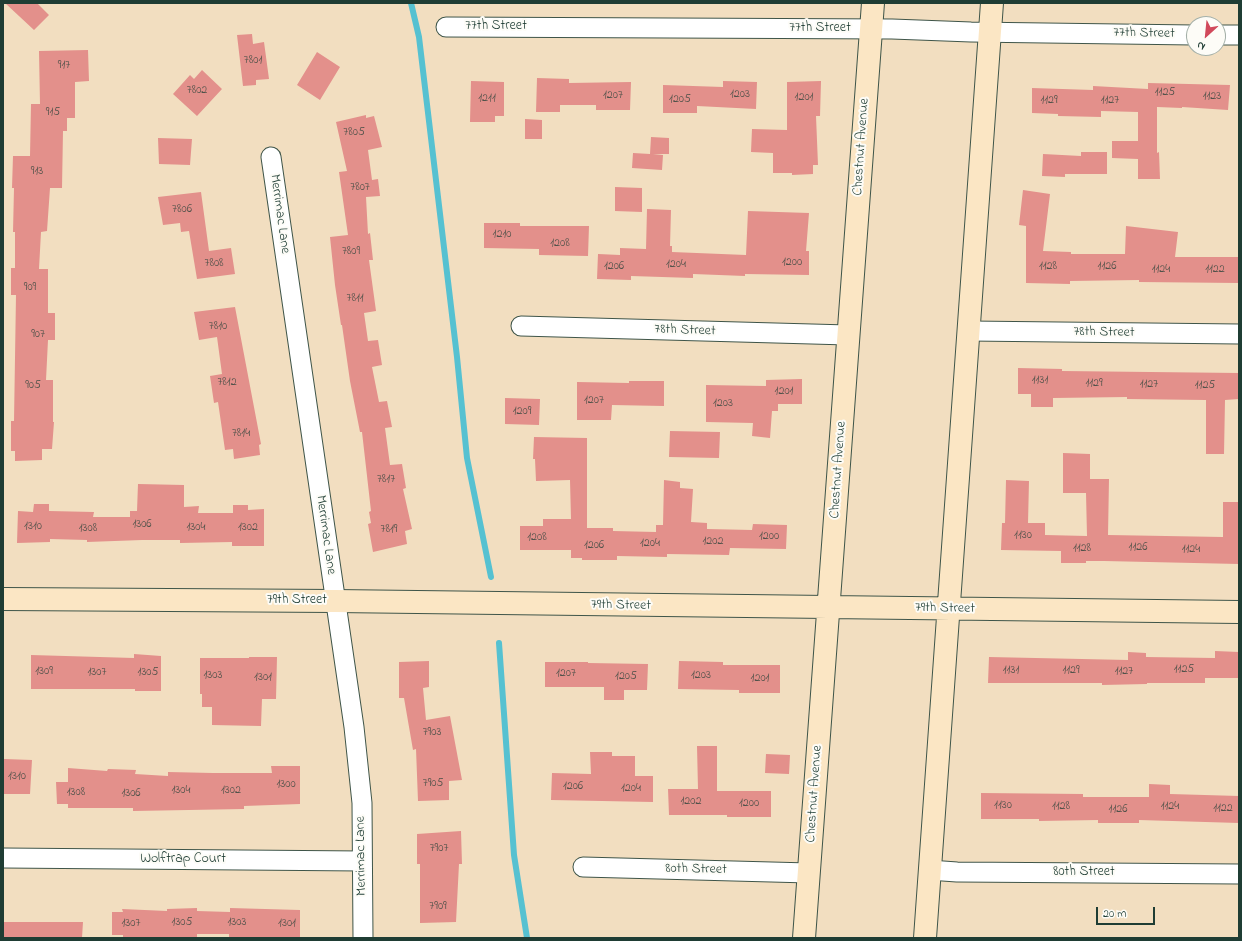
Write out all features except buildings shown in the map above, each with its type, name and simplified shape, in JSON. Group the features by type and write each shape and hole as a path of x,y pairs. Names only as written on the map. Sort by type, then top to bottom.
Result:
{"street":[{"name":"Chestnut Avenue","path":"804,938 873,3"},
{"path":"925,938 992,3"},
{"name":"77th Street","path":"446,27 871,29 1186,35"},
{"path":"1226,35 1239,35"},
{"name":"Merrimac Lane","path":"271,157 354,727 362,803 363,938"},
{"name":"78th Street","path":"521,326 848,335"},
{"name":"78th Street","path":"969,331 1239,334"},
{"name":"79th Street","path":"3,599 335,601 1239,612"},
{"name":"Wolftrap Court","path":"3,858 362,861"},
{"name":"80th Street","path":"583,867 809,873"},
{"name":"80th Street","path":"929,870 965,872 1239,874"}],"waterway":[{"path":"411,3 419,37 457,357 467,458 491,577"},
{"path":"499,643 514,855 527,938"}]}
